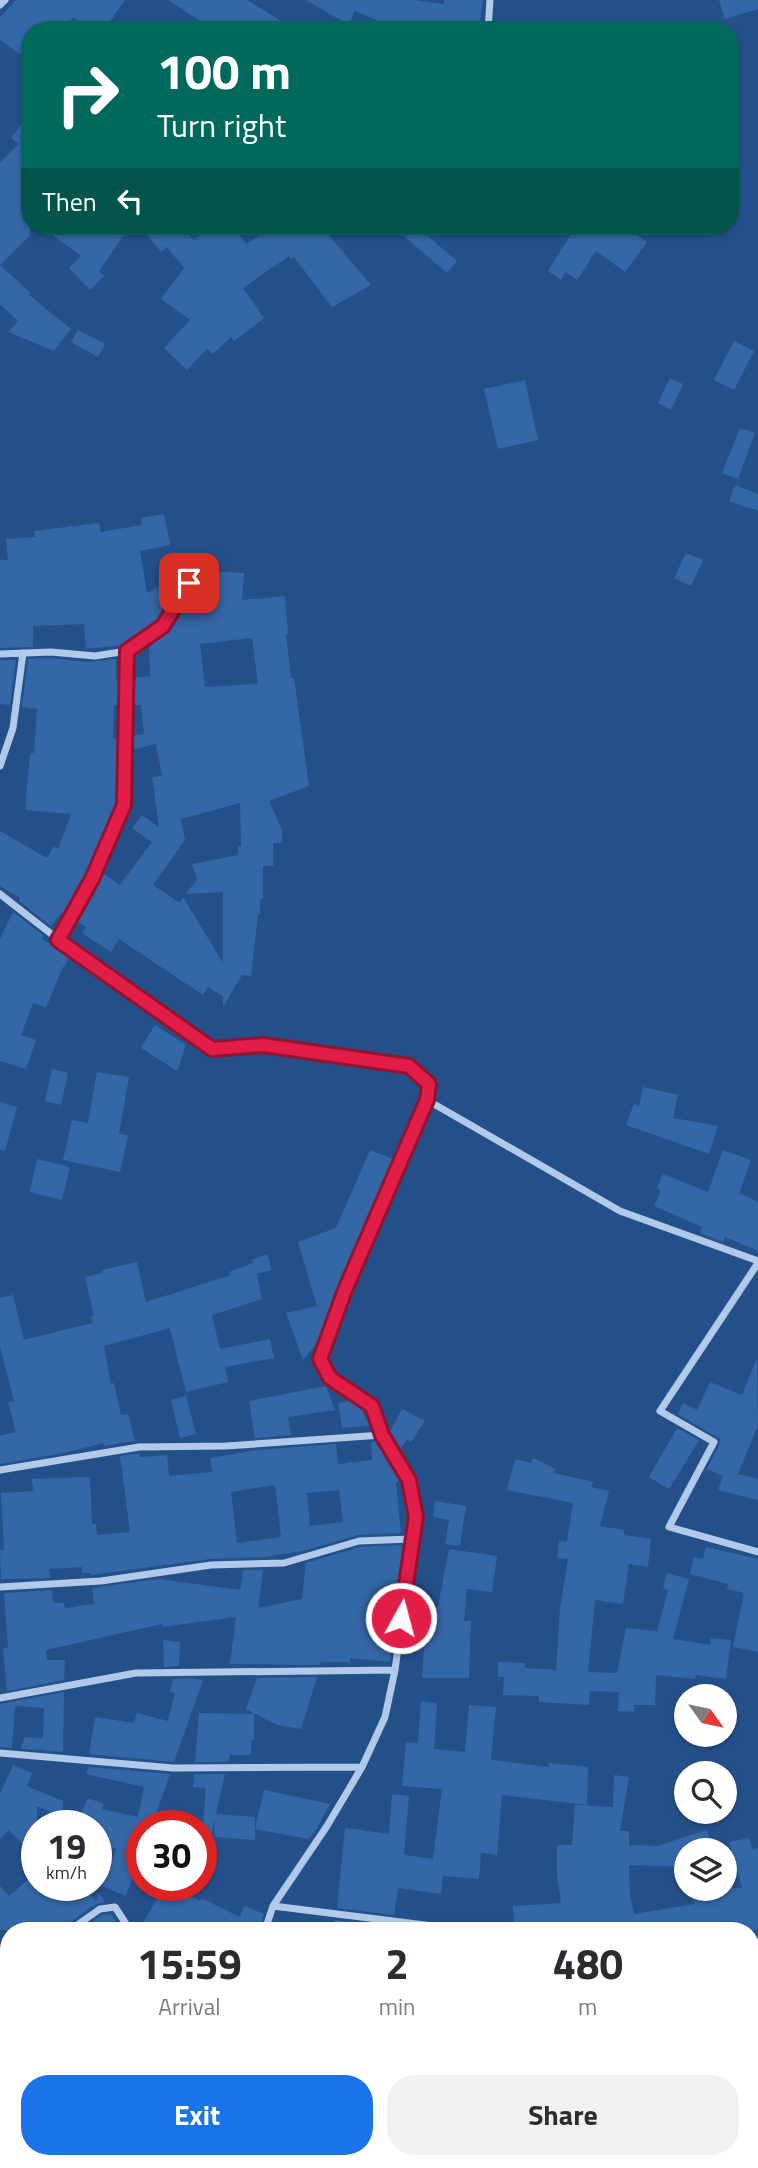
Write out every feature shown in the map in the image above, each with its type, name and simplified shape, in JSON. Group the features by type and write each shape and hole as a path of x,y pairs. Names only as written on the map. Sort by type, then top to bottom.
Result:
{"street":[{"path":"0,5 5,0"},
{"path":"489,21 490,0"},
{"path":"0,654 51,652 95,656 127,651 163,626 189,583"},
{"path":"58,940 92,879 124,805 127,651"},
{"path":"0,766 13,728 23,653"},
{"path":"0,894 58,940 212,1049 263,1045 409,1066 429,1084 427,1100 345,1290 320,1359 330,1378 372,1406 382,1435 409,1480 416,1517 395,1670 385,1717 362,1767 327,1826 273,1906 268,1922"},
{"path":"427,1100 620,1211 758,1262 660,1411 714,1442 669,1527 758,1552"},
{"path":"0,1470 139,1447 226,1446 382,1435"},
{"path":"0,1587 101,1581 211,1565 284,1563 359,1541 411,1539"},
{"path":"0,1698 136,1673 395,1670"},
{"path":"0,1753 173,1768 362,1767"},
{"path":"273,1906 401,1922"},
{"path":"81,1922 100,1909 115,1907 125,1922"}],"building":[{"path":"16,0 125,0 110,21 79,21 73,17 71,21 21,21 21,55 0,40 0,17"},
{"path":"168,0 247,0 281,21 200,21"},
{"path":"306,0 413,0 444,4 444,0 483,0 480,21 379,21 355,11 351,21 342,21"},
{"path":"719,0 758,0 758,9 725,19"},
{"path":"21,125 21,235 30,235 0,265 0,163 19,144 11,138"},
{"path":"52,235 124,235 99,271 104,276 90,290 69,268 81,256"},
{"path":"147,235 190,235 194,240 200,235 239,235 247,244 260,235 329,235 371,285 332,307 294,257 291,259 289,256 243,288 264,318 234,341 231,337 213,354 207,349 187,370 164,348 190,320 161,299 184,268 167,247 161,252"},
{"path":"403,235 427,235 457,261 447,273"},
{"path":"570,235 637,235 647,242 625,272 596,251 577,280 565,272 561,280 548,271"},
{"path":"0,265 31,293 29,295 71,329 54,351 8,332 18,321 0,304"},
{"path":"78,330 105,344 98,357 71,342"},
{"path":"734,341 754,351 734,390 714,380"},
{"path":"670,378 683,384 671,410 658,403"},
{"path":"525,380 538,440 498,449 484,389"},
{"path":"740,428 755,433 738,479 722,473"},
{"path":"735,485 758,494 758,511 729,501"},
{"path":"164,514 170,545 140,551 147,593 171,579 182,583 158,622 123,645 86,649 84,624 33,626 33,647 0,648 0,560 8,560 6,539 35,537 34,531 99,523 101,532 142,525 141,518"},
{"path":"686,553 703,560 691,586 674,578"},
{"path":"205,571 244,573 242,600 285,596 291,678 294,678 309,786 269,801 282,830 282,843 273,843 273,866 263,866 263,899 260,899 251,976 242,975 223,1007 223,996 208,987 203,995 119,939 111,952 82,933 86,927 76,921 101,872 120,885 152,842 132,828 142,815 159,827 152,777 162,776 156,744 131,750 131,736 144,734 141,705 132,705 133,678 150,676 149,643 168,630 194,587 205,591","holes":["252,638 258,684 205,687 200,644","240,803 241,846 238,846 238,855 192,864 197,879 186,894 223,892 223,963 183,897 180,903 153,885 185,840 181,819"]},
{"path":"51,658 87,662 116,659 116,681 120,680 120,705 114,705 113,739 119,738 118,802 86,876 66,914 62,912 51,926 19,901 20,898 0,886 0,831 47,858 54,846 58,849 71,814 25,810 30,753 34,753 37,709 22,707 28,659"},
{"path":"0,660 16,660 10,705 0,704"},
{"path":"13,912 44,936 42,939 70,957 62,969 46,1008 33,1003 21,1035 36,1040 26,1069 0,1061 0,939"},
{"path":"155,1025 186,1045 177,1071 141,1048"},
{"path":"52,1069 68,1073 61,1105 45,1101"},
{"path":"97,1072 129,1077 119,1134 128,1135 120,1172 63,1160 72,1120 88,1123"},
{"path":"643,1087 678,1095 673,1118 718,1126 709,1154 626,1125 634,1104 639,1106"},
{"path":"0,1102 17,1107 5,1151 0,1150"},
{"path":"370,1150 393,1159 344,1274 322,1337 303,1360 286,1313 317,1306 298,1242 336,1228"},
{"path":"723,1150 751,1160 739,1193 758,1202 758,1251 725,1237 723,1242 700,1233 702,1227 654,1206 661,1190 657,1188 663,1174 708,1192"},
{"path":"37,1159 70,1167 62,1200 30,1192"},
{"path":"267,1254 272,1270 257,1274 262,1299 212,1315 220,1349 270,1339 274,1358 225,1367 228,1382 186,1392 170,1328 104,1346 111,1384 114,1383 121,1415 128,1414 135,1441 104,1446 103,1443 0,1464 0,1436 16,1432 8,1402 14,1401 0,1346 0,1298 13,1295 24,1340 92,1323 91,1316 94,1316 85,1277 102,1273 102,1270 137,1262 146,1302 231,1275 229,1272 253,1263 252,1260"},
{"path":"757,1358 758,1426 738,1474 758,1479 758,1500 718,1490 723,1476 707,1469 720,1439 678,1414 683,1403 697,1410 710,1382 742,1395"},
{"path":"326,1386 335,1410 288,1417 291,1435 255,1438 249,1401"},
{"path":"186,1396 196,1434 180,1438 171,1400"},
{"path":"353,1400 370,1425 342,1428 338,1403"},
{"path":"402,1409 425,1421 411,1442 407,1439 399,1451 389,1434"},
{"path":"677,1428 699,1440 669,1489 649,1477"},
{"path":"379,1441 400,1481 396,1482 401,1533 358,1535 303,1551 265,1557 210,1559 91,1575 82,1573 82,1567 49,1569 50,1578 1,1579 0,1550 4,1550 1,1493 34,1491 31,1479 90,1477 92,1524 96,1524 97,1535 130,1532 120,1456 139,1453 140,1457 167,1455 169,1476 212,1472 210,1458 258,1450 336,1444 338,1464 372,1460 371,1442","holes":["275,1485 281,1537 237,1543 231,1492","339,1490 343,1522 310,1526 307,1493"]},
{"path":"533,1458 556,1469 554,1473 593,1482 591,1487 609,1491 600,1526 624,1530 624,1535 651,1539 648,1567 629,1564 623,1604 595,1600 588,1672 617,1673 626,1628 657,1631 668,1590 663,1588 667,1573 689,1579 673,1639 710,1645 711,1638 731,1640 726,1679 696,1675 695,1679 656,1675 655,1705 634,1705 634,1712 618,1711 619,1692 590,1691 589,1705 539,1702 539,1696 503,1695 504,1677 498,1677 498,1662 525,1663 525,1668 556,1670 560,1608 568,1559 557,1558 559,1541 567,1542 573,1503 507,1490 515,1459 531,1463"},
{"path":"435,1501 466,1506 460,1546 445,1544 449,1520 433,1517"},
{"path":"402,1545 390,1662 350,1658 350,1662 321,1662 320,1665 230,1664 236,1617 162,1627 162,1624 46,1650 47,1660 65,1660 64,1680 7,1691 3,1648 8,1648 4,1593 52,1590 53,1603 64,1603 65,1608 94,1604 92,1588 159,1579 240,1590 243,1570 263,1570 258,1608 302,1599 306,1563 360,1547"},
{"path":"706,1547 758,1559 758,1652 733,1647 744,1593 727,1589 728,1584 690,1574 694,1557 703,1559"},
{"path":"449,1549 497,1556 492,1592 467,1589 464,1621 471,1621 469,1678 422,1678 424,1647 405,1646 410,1604 438,1606"},
{"path":"163,1640 180,1642 179,1666 164,1667"},
{"path":"317,1677 301,1729 277,1725 246,1709 257,1678"},
{"path":"173,1679 203,1680 174,1762 89,1754 95,1717 134,1723 137,1713 168,1721 175,1693 170,1692"},
{"path":"64,1692 63,1752 42,1750 42,1747 41,1750 20,1749 25,1737 43,1738 44,1708 15,1706 12,1748 0,1747 0,1704"},
{"path":"421,1701 437,1703 434,1749 465,1752 469,1705 496,1707 491,1760 549,1767 549,1763 588,1767 587,1805 502,1795 497,1855 481,1853 479,1879 443,1876 441,1894 398,1888 394,1915 337,1908 345,1828 389,1834 392,1794 409,1796 404,1855 433,1859 442,1789 402,1786 406,1742 418,1743"},
{"path":"199,1713 254,1714 251,1755 230,1755 228,1762 195,1762"},
{"path":"13,1765 32,1773 27,1786 63,1801 63,1810 46,1810 37,1806 37,1810 21,1810 21,1842 9,1830 0,1839 0,1794"},
{"path":"89,1767 170,1774 157,1810 139,1810 144,1787 86,1774"},
{"path":"194,1774 225,1774 217,1810 204,1810 206,1788 193,1787"},
{"path":"614,1775 629,1777 620,1831 629,1831 629,1845 657,1846 674,1841 674,1867 629,1865 630,1896 634,1914 694,1904 693,1901 737,1901 737,1888 742,1888 737,1870 737,1840 749,1838 752,1849 758,1848 758,1922 514,1922 513,1906 561,1903 557,1845 572,1845 575,1805 613,1807"},
{"path":"264,1790 330,1804 308,1839 255,1829"},
{"path":"88,1798 104,1804 102,1809 106,1810 83,1810"},
{"path":"112,1811 126,1814 126,1896 112,1890 112,1860 116,1849 112,1848"},
{"path":"217,1814 255,1817 255,1840 217,1837"},
{"path":"707,1830 709,1838 682,1838"},
{"path":"0,1886 9,1896 21,1886 21,1901 105,1902 96,1904 70,1922 0,1922"},
{"path":"156,1901 207,1901 240,1917 244,1906 264,1914 262,1922 144,1922"},
{"path":"111,1914 116,1922 92,1922 102,1915"}],"route":[{"path":"189,583 163,626 127,651 124,805 92,879 58,940 212,1049 263,1045 409,1066 429,1084 427,1100 380,1205 320,1359 330,1378 372,1406 382,1435 409,1480 416,1517 401,1618"}]}
